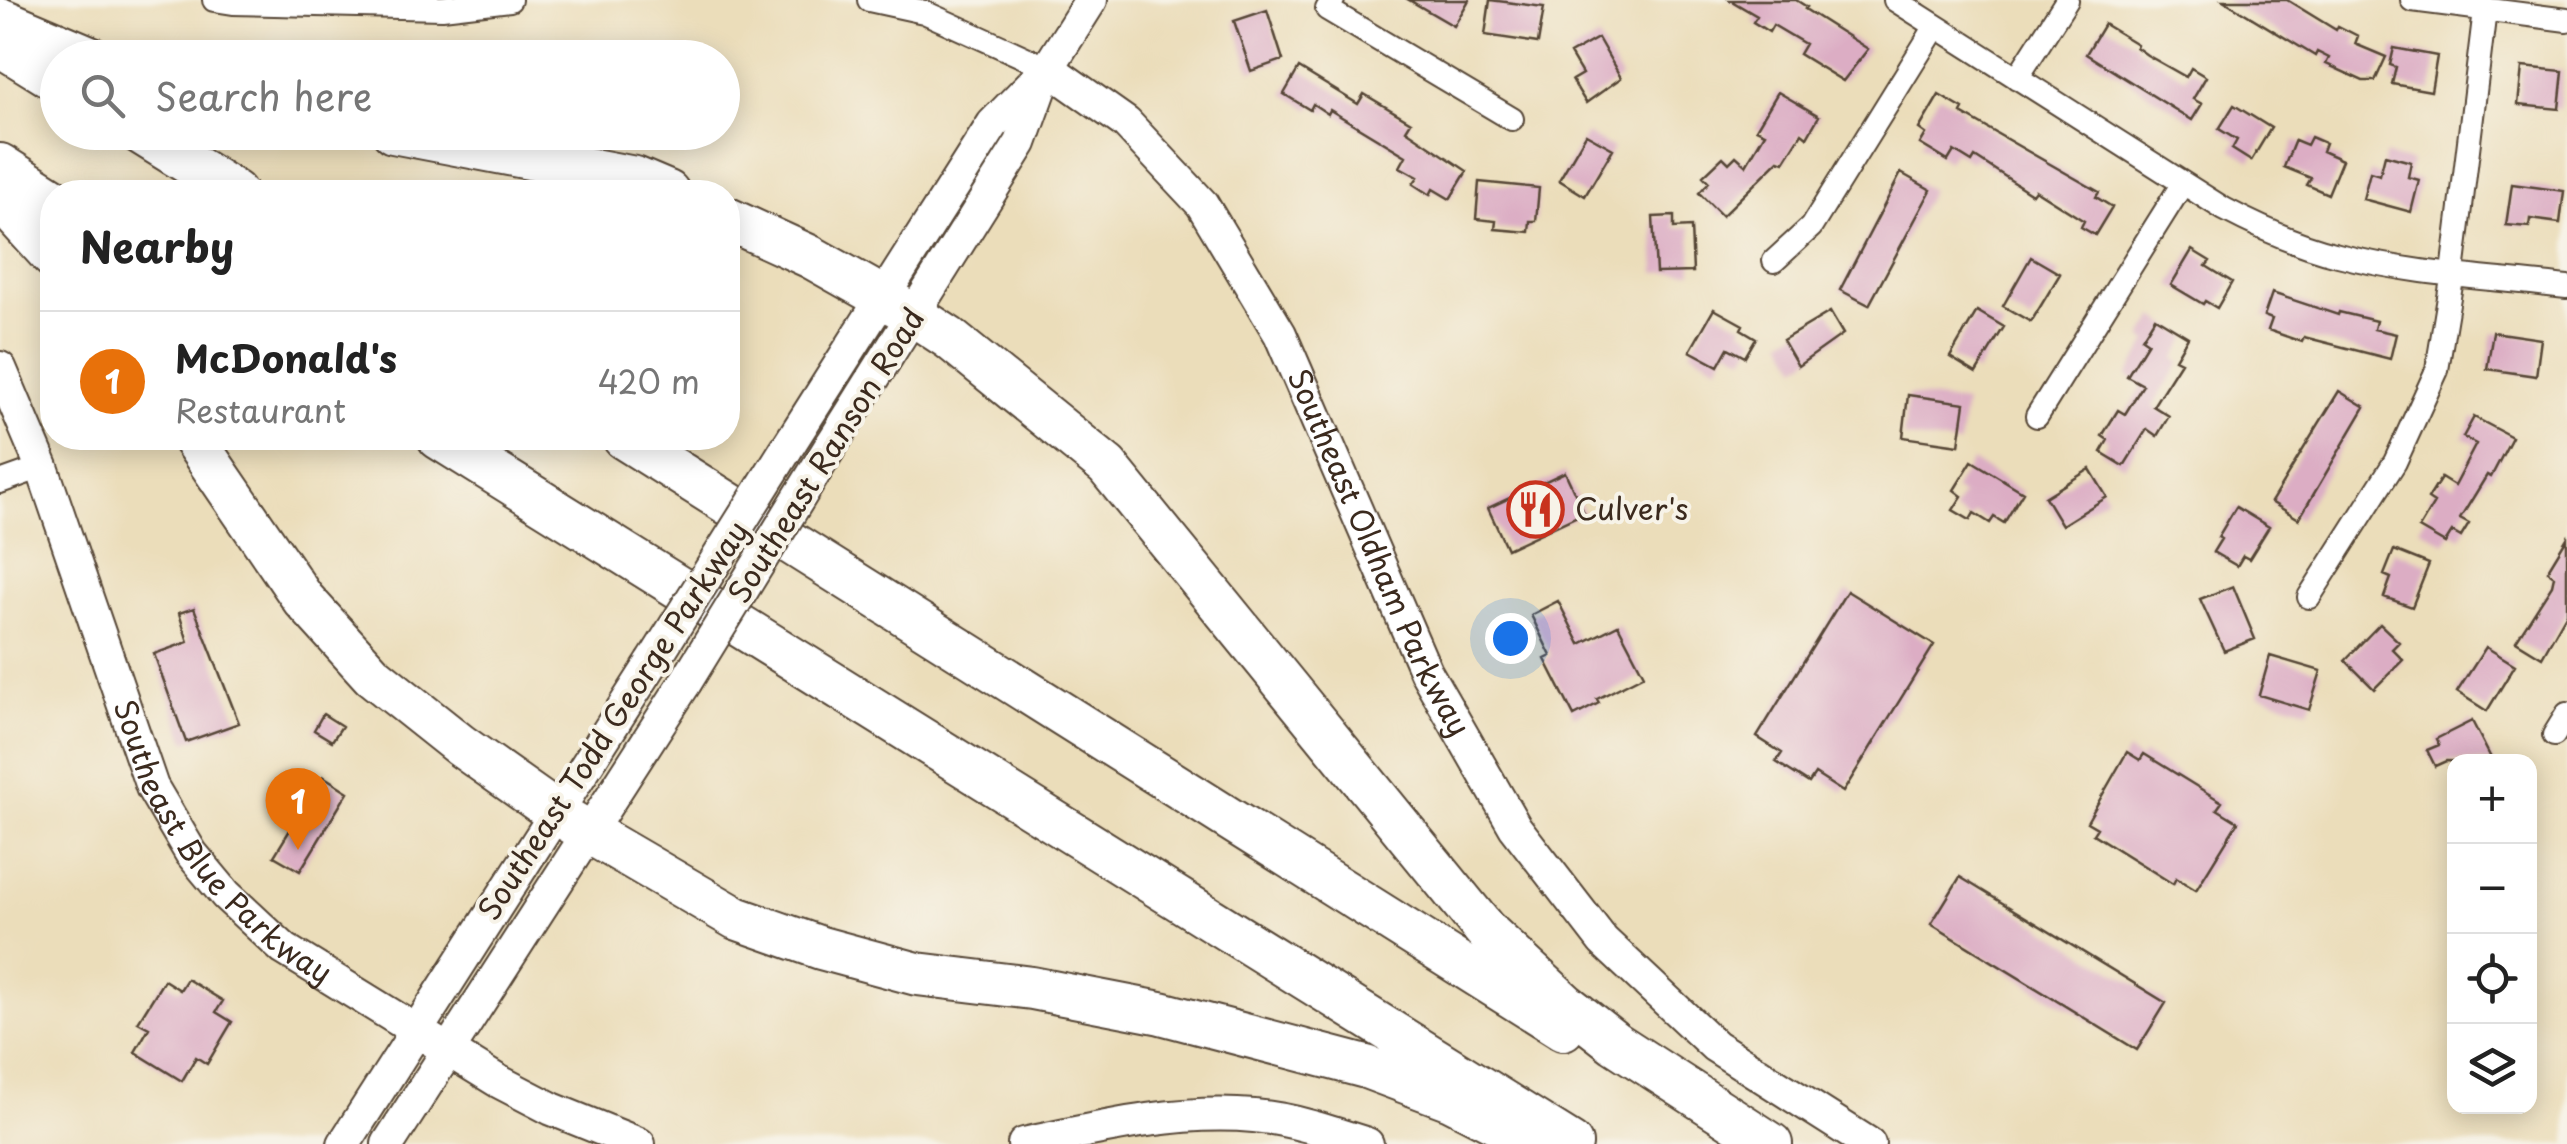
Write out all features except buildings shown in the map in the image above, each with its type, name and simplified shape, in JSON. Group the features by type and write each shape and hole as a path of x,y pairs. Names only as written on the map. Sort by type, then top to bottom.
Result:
{"highway":[{"path":"0,19 50,40"},
{"path":"0,45 40,70"},
{"path":"168,150 216,180"},
{"path":"487,150 639,180"},
{"path":"0,165 40,190"},
{"path":"0,199 40,243"},
{"path":"740,224 810,256 949,338 1107,466 1485,930 1565,1004 1615,1042 1771,1144"},
{"path":"201,450 303,599 372,675 460,745 572,824 736,918 821,948 917,974 1032,988 1161,1013 1366,1067 1451,1099 1540,1144"},
{"path":"458,450 1570,1144"},
{"path":"643,450 1746,1144"}],"street":[{"path":"214,0 442,8 510,0"},
{"name":"Southeast Oldham Parkway","path":"869,0 924,12 1048,68 1126,122 1202,204 1280,334 1426,672 1515,828 1603,941 1715,1046 1869,1144"},
{"name":"Southeast Ranson Road","path":"572,824 686,682 832,444 898,306 1021,142 1048,68 1090,0"},
{"path":"1333,0 1328,9 1512,119"},
{"path":"1895,0 2183,183 2242,218 2296,242 2338,255 2567,288"},
{"path":"2017,78 2067,0"},
{"path":"2412,0 2567,20"},
{"path":"2309,597 2395,462 2426,399 2444,337 2485,10"},
{"path":"1774,261 1811,226 1936,26"},
{"path":"2037,416 2183,183"},
{"name":"Southeast Todd George Parkway","path":"388,1144 448,1050 572,824 652,663 786,450 898,306"},
{"name":"Southeast Blue Parkway","path":"0,368 42,467 152,787 191,853 229,899 284,949 552,1109 639,1144"},
{"path":"0,482 42,467"},
{"path":"2554,735 2567,714"},
{"name":"Southeast Todd George Parkway","path":"344,1144 415,1030 572,824"},
{"path":"1024,1144 1120,1123 1178,1116 1254,1116 1311,1127 1367,1144"}],"place":[{"name":"Culver's","path":"1536,510"},
{"name":"McDonald's","path":"298,850"}]}
